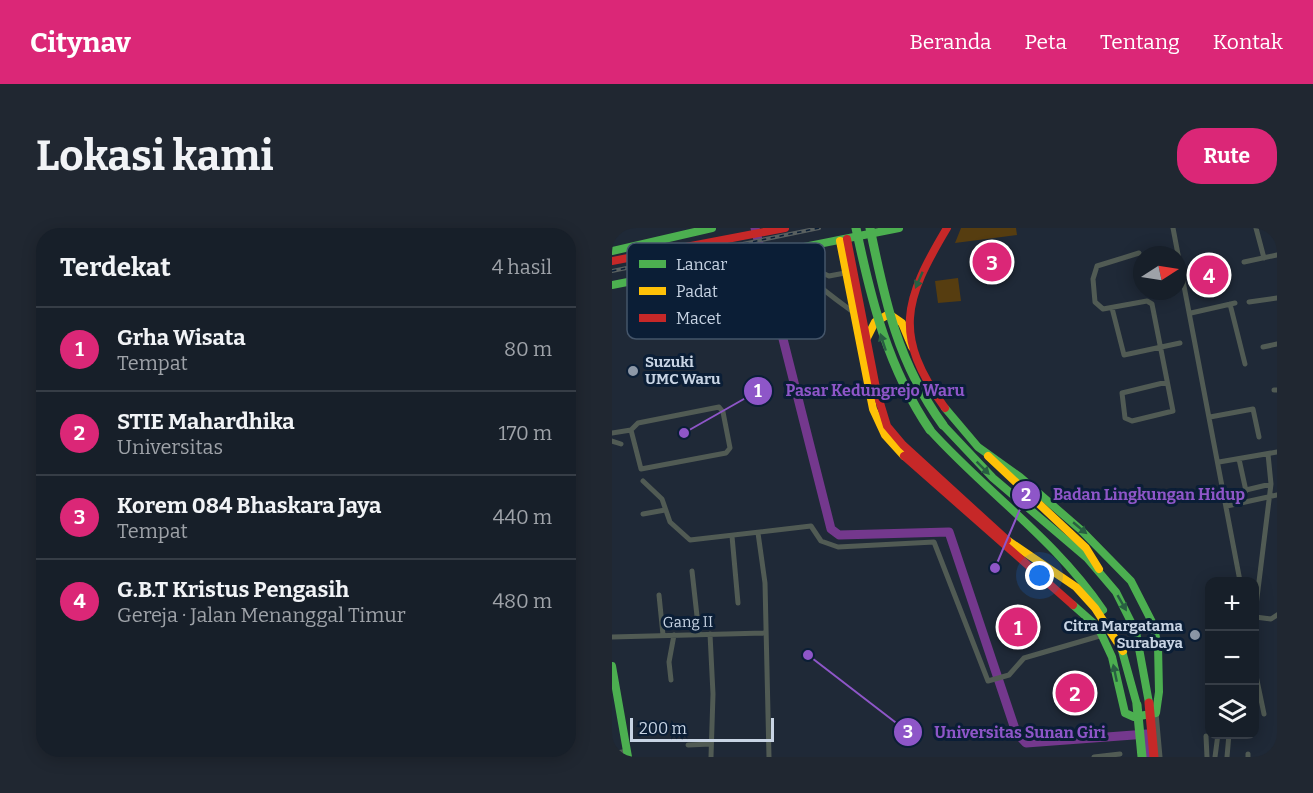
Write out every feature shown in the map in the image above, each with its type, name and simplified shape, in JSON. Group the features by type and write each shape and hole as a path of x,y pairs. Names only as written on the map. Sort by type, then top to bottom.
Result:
{"main road":[{"path":"652,243 712,228"},
{"path":"710,243 785,228"},
{"path":"856,228 874,311 890,363 900,386 930,430 966,470 1076,571 1102,608 1123,651 1137,705 1142,757"},
{"path":"870,228 899,352 912,379 943,425 1000,484 1101,573 1118,594 1135,628 1149,704 1154,757"},
{"path":"825,244 899,228"},
{"path":"912,347 909,315 913,293 946,228"},
{"path":"843,240 882,414 897,439 1010,543 1076,587 1095,608 1123,651"},
{"path":"843,240 845,273 870,400 885,435 904,456 1076,606 1103,635 1112,657 1125,713 1134,717 1156,713 1159,640 1154,624 1134,584 1105,549 1004,465 988,456"},
{"path":"612,251 627,248"},
{"path":"612,261 627,258"},
{"path":"612,285 627,282"},
{"path":"867,344 873,321 882,315 890,314 897,317 904,326 921,371 944,408 964,433 1086,548 1095,559 1101,573"},
{"path":"612,666 627,754"}],"street":[{"path":"1173,228 1191,313 1239,577"},
{"path":"1256,228 1264,258"},
{"path":"1133,255 1101,264 1094,270 1092,286 1095,302 1100,308 1150,302 1167,382 1172,413 1132,421 1125,417 1122,393 1167,382"},
{"path":"1244,262 1277,255"},
{"path":"825,274 829,276 845,273"},
{"path":"825,291 853,312"},
{"path":"1249,302 1277,299"},
{"path":"1191,313 1233,303 1245,364"},
{"path":"1112,308 1123,354 1180,343"},
{"path":"1263,348 1277,344"},
{"path":"612,433 631,430 638,423 719,407 723,412 730,448 726,453 641,469 631,430"},
{"path":"1210,417 1253,408 1259,437"},
{"path":"612,441 621,444"},
{"path":"1219,462 1277,452"},
{"path":"1259,582 1271,484 1268,454"},
{"path":"1239,459 1246,491"},
{"path":"643,481 662,499 670,522 690,540 813,527 821,541 838,547 934,542 988,681 1009,675 1024,658 1103,635"},
{"path":"1225,495 1271,484"},
{"path":"1227,506 1277,495"},
{"path":"643,514 665,510"},
{"path":"759,532 765,584 769,757"},
{"path":"732,536 738,603"},
{"path":"692,570 699,634"},
{"path":"659,595 663,635"},
{"path":"1259,618 1271,619 1277,615"},
{"name":"Gang II","path":"612,637 766,633"},
{"path":"710,634 713,694 711,757"},
{"path":"671,680 669,662 674,635"},
{"path":"1258,685 1264,714"},
{"path":"1156,713 1160,757"},
{"path":"1206,739 1207,757"},
{"path":"1215,757 1217,739"},
{"path":"1227,757 1228,739"},
{"path":"688,745 711,744"},
{"path":"612,754 627,754"},
{"path":"1094,757 1120,754"}],"shaded area":[{"path":"961,228 1016,228 1017,235 955,243"},
{"path":"958,278 961,301 938,303 935,281"}],"waterway":[{"path":"755,228 759,243"},
{"path":"783,339 831,529 839,535 949,532 1016,732 1026,743 1147,734 1148,757"}],"railway":[{"path":"747,243 819,228"},
{"path":"612,271 627,268"}],"traffic: fast":[{"path":"647,243 712,228"},
{"path":"856,228 875,307 892,358 915,406 930,430"},
{"path":"870,228 881,281 895,331 915,378 943,425"},
{"path":"823,243 899,228"},
{"path":"612,251 627,248"},
{"path":"612,285 627,282"},
{"path":"945,408 978,447 1020,477 1081,530 1131,581 1152,622 1158,645 1159,692 1156,713 1134,717 1125,713 1112,657 1098,627 1073,605"},
{"path":"943,425 993,478 1087,558 1116,592 1136,632 1149,703"},
{"path":"930,430 1064,561 1103,610"},
{"path":"1121,647 1137,705"},
{"path":"612,666 628,757"},
{"path":"1137,705 1142,757"}],"traffic: slow":[{"path":"840,241 873,409 885,435 904,456"},
{"path":"867,338 875,322 889,314 902,323 912,347"},
{"path":"988,456 1086,548 1099,569"},
{"path":"1007,540 1076,587 1095,608 1123,651"}],"traffic: jam":[{"path":"706,243 785,228"},
{"path":"945,408 928,382 917,359 911,338 910,318 913,297 921,276 947,228"},
{"path":"847,239 877,393 887,426 903,445 1007,540"},
{"path":"612,261 627,258"},
{"path":"904,456 1073,605"},
{"path":"1149,703 1154,757"}],"place":[{"name":"Korem 084 Bhaskara Jaya","path":"992,262"},
{"name":"G.B.T Kristus Pengasih","path":"1209,275"},
{"name":"Suzuki UMC Waru","path":"633,371"},
{"name":"Pasar Kedungrejo Waru","path":"684,433"},
{"name":"Badan Lingkungan Hidup","path":"995,568"},
{"name":"Grha Wisata","path":"1018,627"},
{"name":"Citra Margatama Surabaya","path":"1195,635"},
{"name":"Universitas Sunan Giri","path":"808,655"},
{"name":"STIE Mahardhika","path":"1075,693"}]}
